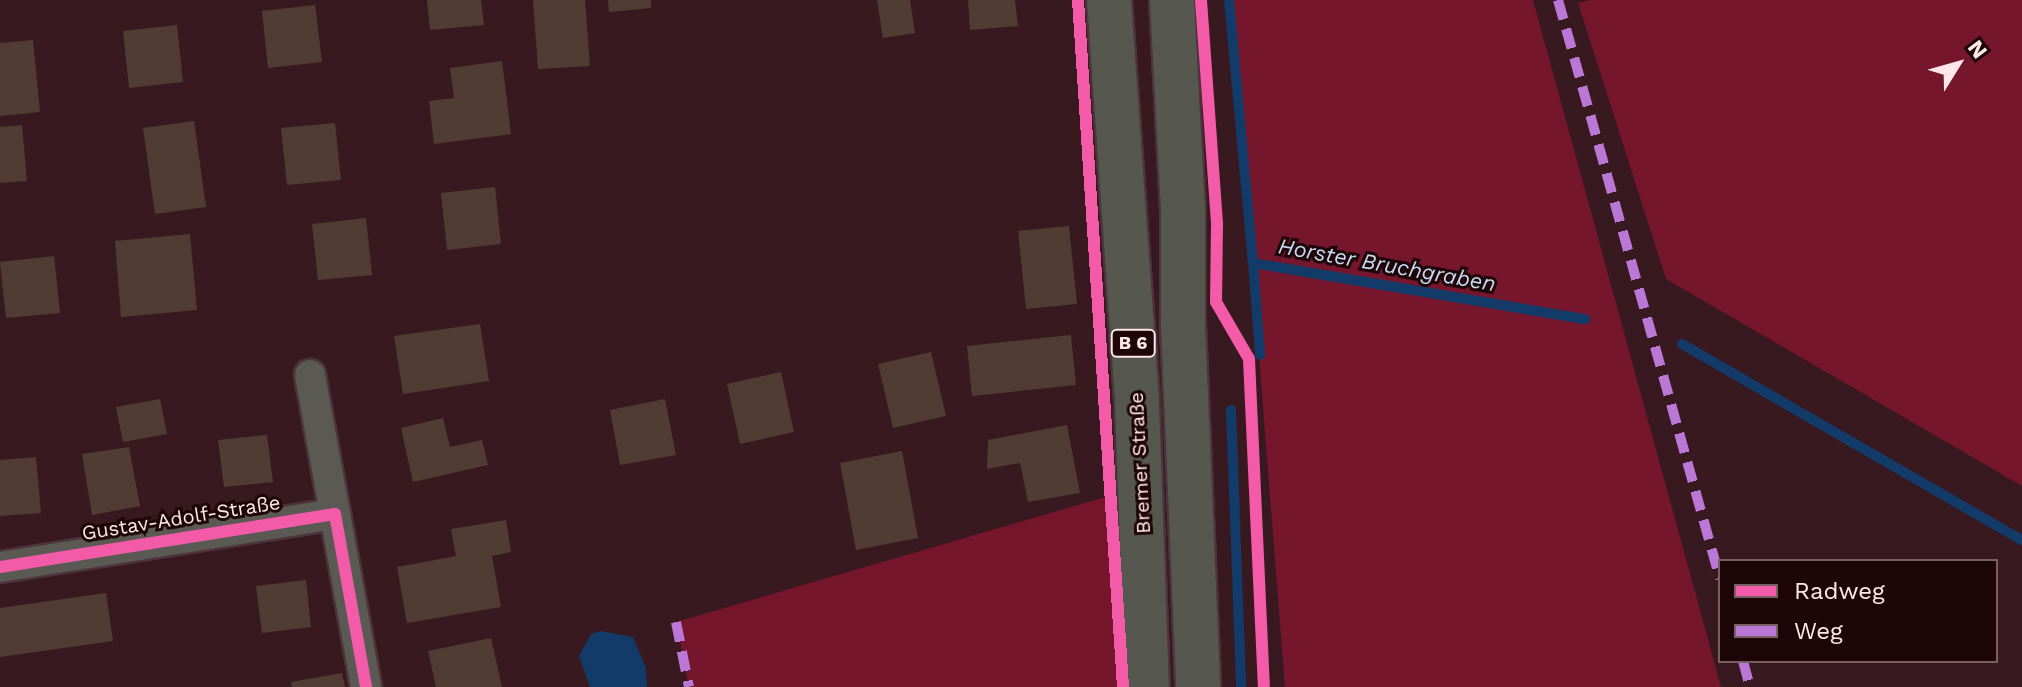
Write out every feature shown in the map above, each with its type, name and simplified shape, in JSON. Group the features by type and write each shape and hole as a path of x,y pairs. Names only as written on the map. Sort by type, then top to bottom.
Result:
{"main road":[{"name":"Bremer Straße","path":"1109,0 1137,403 1147,687"},
{"name":"B 6","path":"1172,0 1183,209 1183,324 1198,687"}],"street":[{"path":"310,375 366,687"},
{"name":"Gustav-Adolf-Straße","path":"0,567 335,514"}],"shaded area":[{"path":"1231,0 1533,0 1721,687 1285,687"},
{"path":"1590,0 2022,0 2022,486 1666,279 1578,3"},
{"path":"1109,496 1123,687 689,687 676,622"}],"water":[{"path":"601,631 633,637 646,668 647,687 590,687 579,656 591,634"}],"building":[{"path":"427,0 481,0 484,25 430,30"},
{"path":"533,0 585,0 590,66 538,69"},
{"path":"608,0 651,0 651,8 609,12"},
{"path":"877,0 910,0 915,33 883,38"},
{"path":"968,0 1015,0 1018,26 970,30"},
{"path":"315,5 322,62 268,68 262,11"},
{"path":"177,25 183,82 129,88 123,31"},
{"path":"33,40 40,112 0,116 0,43"},
{"path":"502,61 511,134 434,144 429,101 454,98 450,68"},
{"path":"194,121 206,207 155,214 143,128"},
{"path":"335,123 341,180 287,185 281,128"},
{"path":"22,125 27,181 0,183 0,127"},
{"path":"495,187 501,244 447,250 441,193"},
{"path":"366,218 372,275 318,280 312,224"},
{"path":"1069,226 1077,304 1026,309 1018,231"},
{"path":"190,234 197,310 121,317 115,241"},
{"path":"54,256 60,313 6,318 0,262"},
{"path":"480,324 489,381 403,394 394,336"},
{"path":"1071,335 1076,385 972,396 967,346"},
{"path":"931,352 946,416 893,428 878,364"},
{"path":"781,372 794,432 740,444 727,384"},
{"path":"160,399 167,434 123,442 116,407"},
{"path":"665,399 676,455 620,465 610,410"},
{"path":"443,418 450,447 482,440 488,465 413,482 401,428"},
{"path":"1067,425 1080,493 1028,502 1020,463 987,469 988,440"},
{"path":"267,435 273,482 224,487 218,440"},
{"path":"129,447 140,506 92,515 82,454"},
{"path":"902,451 918,538 856,550 840,463"},
{"path":"36,457 41,513 0,516 0,460"},
{"path":"506,520 511,552 492,556 501,607 407,623 397,567 456,556 451,529"},
{"path":"306,580 311,627 262,633 256,586"},
{"path":"106,593 113,641 0,657 0,608"},
{"path":"491,638 502,687 436,687 428,651"},
{"path":"342,673 345,687 292,687 291,682"}],"waterway":[{"name":"Horster Bruchgraben","path":"1229,0 1253,263 1585,319"},
{"path":"1253,263 1260,355"},
{"name":"Horster Bruchgraben","path":"1682,344 2022,540"},
{"path":"1231,410 1241,687"}],"marked path":[{"path":"1558,0 1718,572"},
{"path":"676,622 689,687"},
{"path":"1744,663 1750,687"}],"cycle path":[{"path":"1078,0 1123,687"},
{"path":"1201,0 1217,223 1216,302 1249,359 1264,687"},
{"path":"0,567 335,514 366,687"}]}
